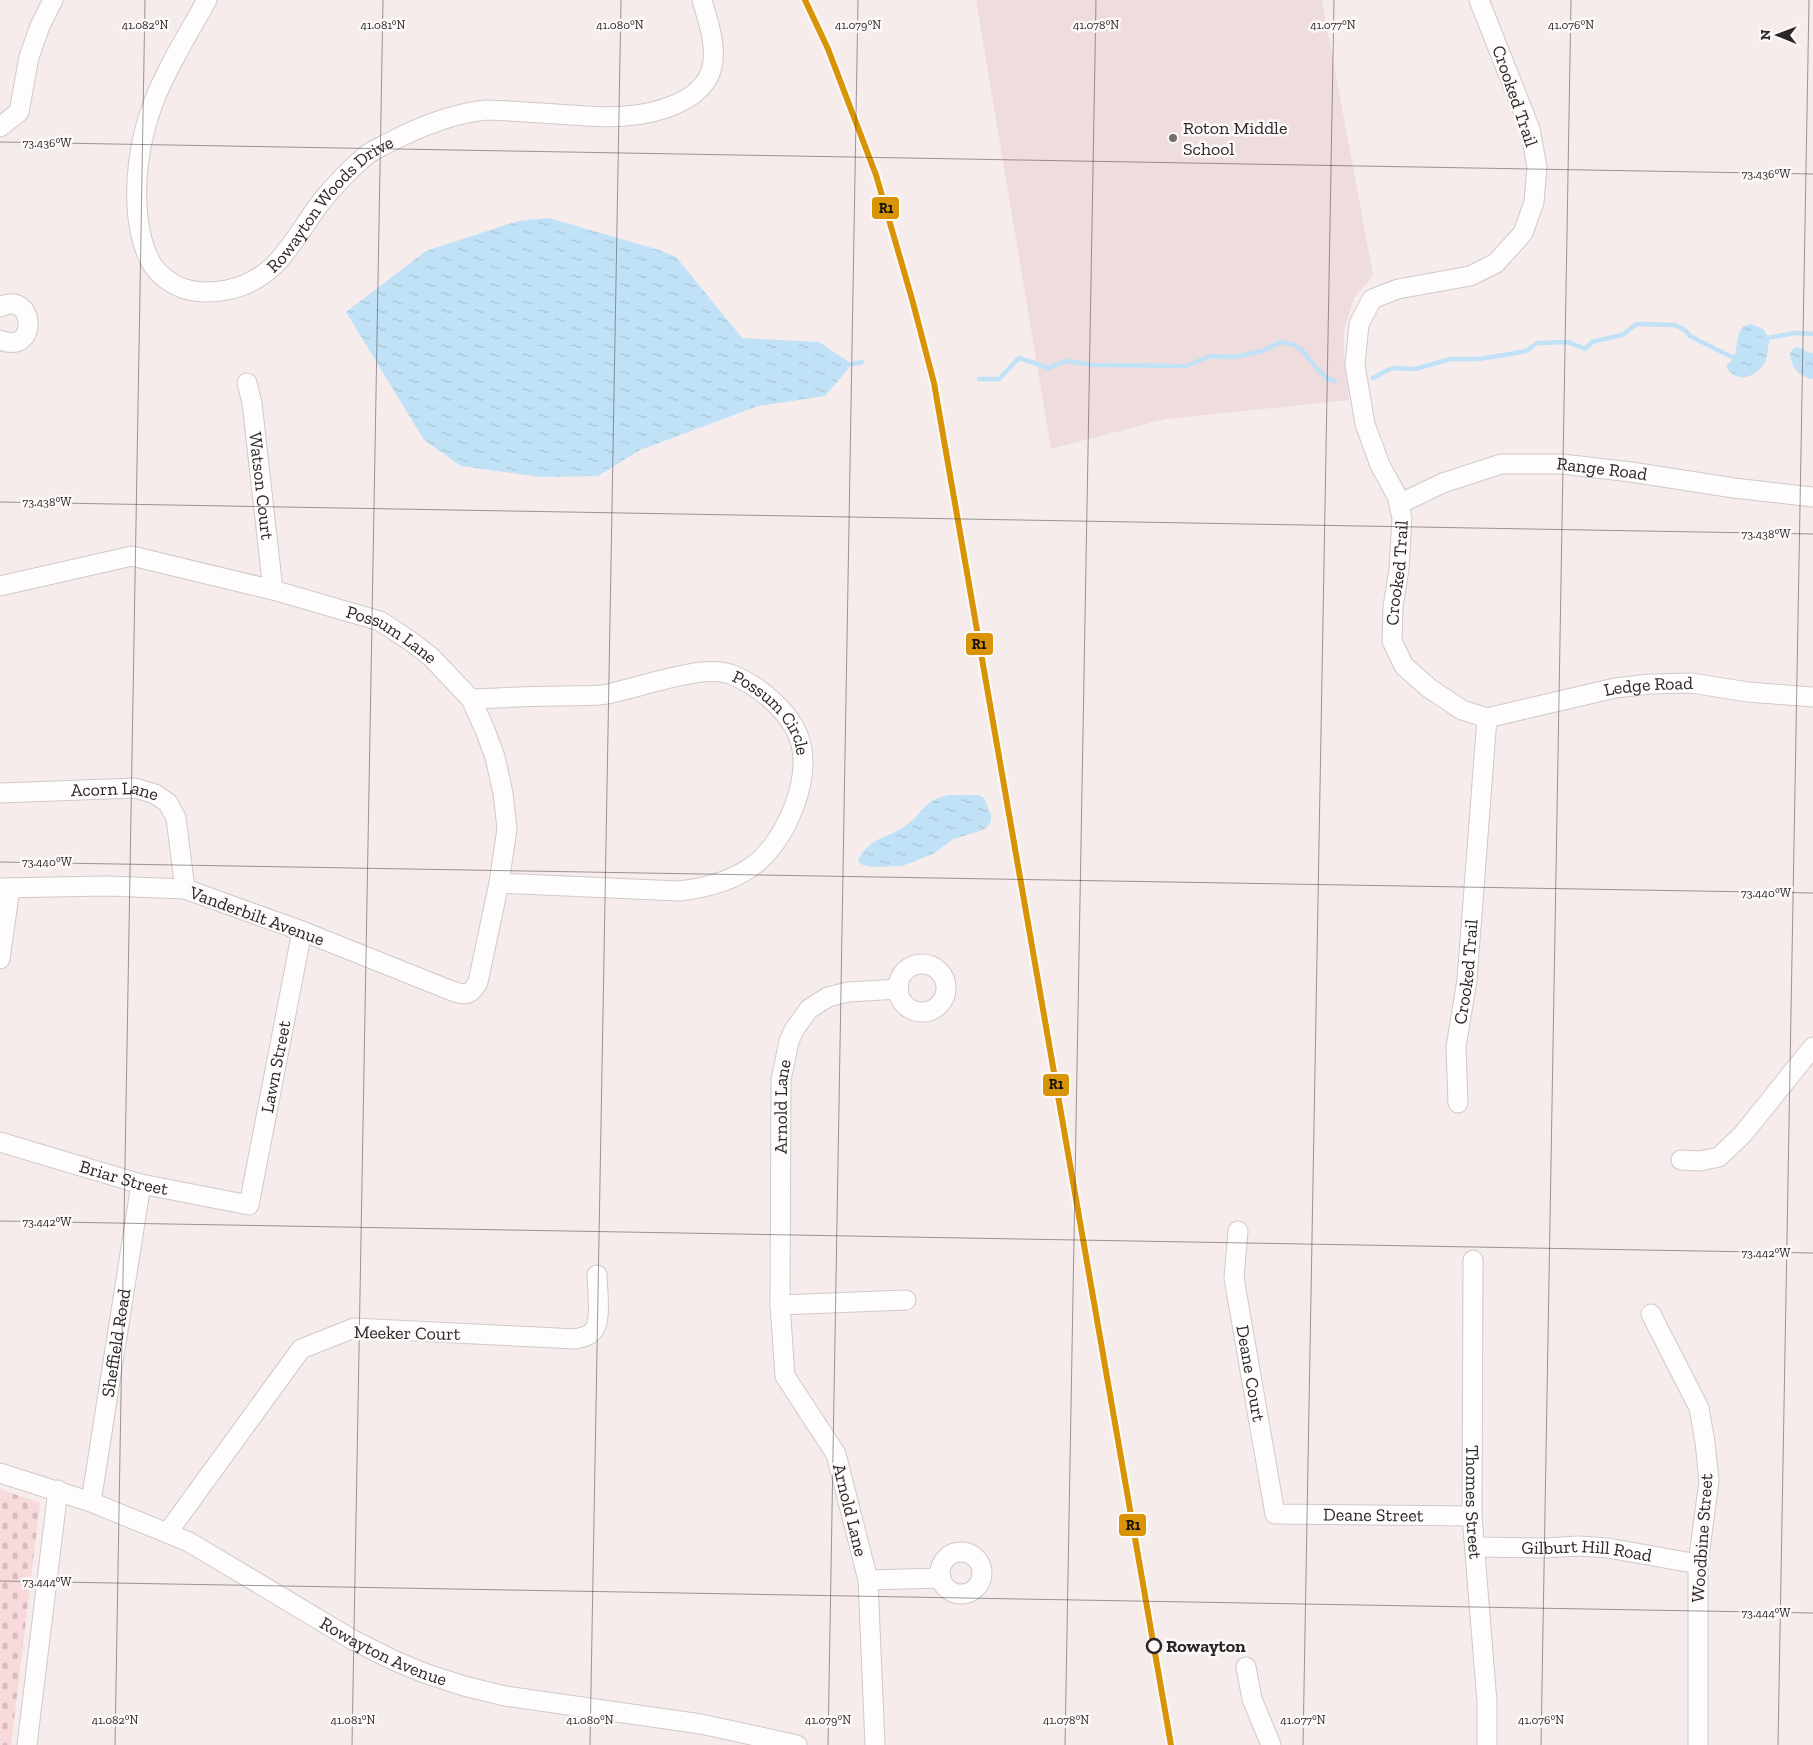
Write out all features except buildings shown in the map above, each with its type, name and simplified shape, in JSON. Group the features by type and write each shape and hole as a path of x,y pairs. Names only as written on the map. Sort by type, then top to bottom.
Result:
{"street":[{"path":"0,127 18,112 29,57 40,26 54,0"},
{"name":"Rowayton Woods Drive","path":"207,0 170,66 154,101 137,176 136,199 140,231 153,268 172,284 188,290 204,292 233,289 266,274 287,252 325,198 347,173 369,153 405,134 453,116 470,112 488,110 626,116 670,107 682,102 702,87 712,67 713,45 702,0"},
{"name":"Crooked Trail","path":"1458,1103 1456,1047 1467,980 1487,718 1462,710 1429,688 1404,666 1392,642 1393,607 1399,569 1402,518 1397,496 1380,465 1365,424 1355,365 1359,324 1372,299 1398,288 1470,276 1496,263 1523,233 1534,202 1537,167 1530,129 1479,0"},
{"path":"0,306 10,304 22,308 29,319 29,326 24,337 18,341 12,343 0,340"},
{"name":"Watson Court","path":"247,383 252,403 273,590"},
{"name":"Range Road","path":"1399,504 1443,483 1501,464 1562,464 1813,497"},
{"name":"Possum Lane","path":"0,586 132,556 273,590 380,622 409,640 431,657 472,699 486,730 495,757 503,793 507,829 499,883 478,982 473,991"},
{"name":"Possum Circle","path":"472,699 607,694 690,673 710,672 729,674 768,696 793,724 801,744 802,770 793,810 787,823 759,861 726,880 702,889 679,891 499,883"},
{"name":"Ledge Road","path":"1487,718 1615,688 1650,684 1691,683 1748,692 1813,697"},
{"name":"Acorn Lane","path":"0,793 135,788 155,794 168,803 176,818 185,889"},
{"name":"Vanderbilt Avenue","path":"5,888 107,886 185,889 302,931 461,994 473,991"},
{"path":"0,959 5,888"},
{"name":"Lawn Street","path":"249,1204 302,931"},
{"name":"Arnold Lane","path":"874,1745 868,1580 836,1454 785,1376 780,1305 781,1080 789,1041 794,1030 809,1009 828,996 848,992 899,989"},
{"path":"1681,1160 1700,1161 1719,1157 1743,1134 1813,1048"},
{"name":"Briar Street","path":"0,1142 140,1184 249,1204"},
{"name":"Sheffield Road","path":"91,1502 140,1184"},
{"name":"Deane Court","path":"1238,1231 1234,1278 1275,1514"},
{"name":"Thomes Street","path":"1473,1260 1472,1516 1487,1702 1486,1745"},
{"name":"Meeker Court","path":"168,1532 301,1349 354,1328 576,1339 590,1335 596,1329 598,1318 597,1275"},
{"path":"780,1305 906,1300"},
{"name":"Woodbine Street","path":"1651,1314 1699,1408 1705,1442 1709,1481 1698,1564 1698,1745"},
{"name":"Rowayton Avenue","path":"0,1473 58,1490 168,1532 209,1554 353,1640 424,1673 464,1686 505,1696 700,1724 797,1745"},
{"path":"27,1745 58,1490"},
{"name":"Deane Street","path":"1275,1514 1472,1516"},
{"name":"Gilburt Hill Road","path":"1475,1547 1546,1548 1578,1546 1608,1548 1698,1564"},
{"name":"Arnold Lane","path":"868,1580 942,1578"},
{"path":"1246,1667 1252,1699 1271,1745"}],"shaded area":[{"name":"Roton Middle School","path":"976,0 1322,0 1373,275 1354,298 1344,330 1344,357 1349,400 1165,419 1051,449"}],"green space":[{"path":"0,1489 40,1503 11,1745 0,1745"}],"water":[{"path":"549,218 659,250 676,257 742,338 819,342 852,364 825,396 758,406 640,450 598,476 541,477 461,466 424,440 346,312 426,251 518,221"},
{"path":"1751,324 1763,329 1770,340 1767,355 1764,364 1756,373 1751,376 1739,377 1730,372 1726,366 1734,357 1739,332 1742,328"},
{"path":"1795,347 1813,353 1813,379 1803,376 1796,371 1790,353"},
{"path":"949,795 979,795 984,798 991,815 991,821 988,826 983,830 953,839 933,854 902,866 871,867 860,864 858,859 874,842 905,826 933,800"}],"waterway":[{"path":"1373,378 1392,368 1415,369 1451,359 1478,359 1504,355 1526,351 1537,343 1568,342 1585,349 1592,342 1622,335 1637,324 1675,325 1686,331 1690,336 1732,357 1739,356"},
{"path":"1762,339 1795,333 1813,334"},
{"path":"979,379 999,379 1019,358 1049,368 1066,361 1094,365 1186,366 1210,356 1234,357 1263,351 1280,342 1293,344 1301,349 1323,375 1335,381"},
{"path":"852,364 862,362"}],"transit line":[{"name":"R1","path":"805,0 828,49 876,175 934,383 1171,1745"}],"place":[{"name":"Roton Middle School","path":"1173,138"},
{"name":"Rowayton","path":"1154,1646"}]}
